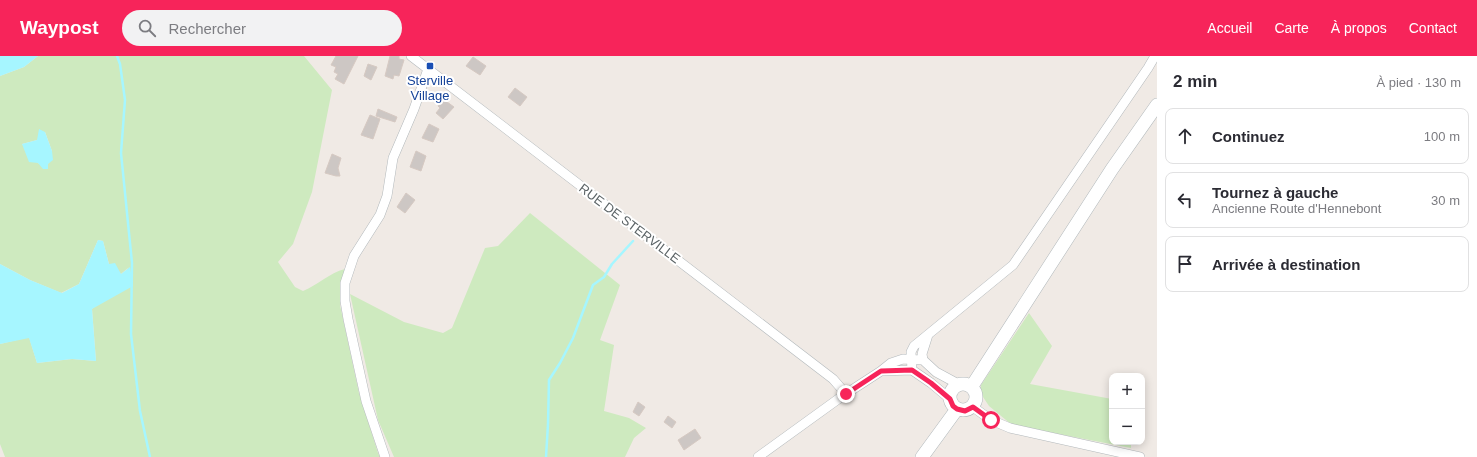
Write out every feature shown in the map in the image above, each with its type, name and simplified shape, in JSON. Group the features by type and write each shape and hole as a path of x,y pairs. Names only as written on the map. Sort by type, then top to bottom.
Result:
{"main road":[{"path":"922,457 953,404 952,390 966,386 1112,169 1157,105"},
{"path":"953,404 965,411 973,407 976,403 976,395 966,386"}],"street":[{"name":"RUE DE STERVILLE","path":"411,56 833,379 846,394"},
{"path":"912,370 911,359 914,346 1013,265 1155,56"},
{"path":"385,457 366,402 348,319 345,301 345,283 354,256 380,215 387,196 393,158 417,103 428,69"},
{"path":"928,335 922,354 923,360 936,372 966,386"},
{"path":"758,457 891,363 903,359 923,360"},
{"path":"881,371 912,370 931,383 953,404"},
{"path":"973,407 991,420 1010,428 1140,457"}],"green space":[{"path":"38,56 304,56 332,90 312,192 293,244 278,262 295,287 303,291 334,273 345,269 340,305 359,393 380,457 5,457 0,444 0,344 29,337 37,363 72,359 96,361 92,309 129,267 121,274 109,264 103,241 98,240 79,284 61,293 30,280 0,264 0,76 24,67","holes":["45,132 52,151 48,169 38,163 22,144 37,140"]},
{"path":"530,213 620,285 600,340 614,345 604,411 629,418 646,428 634,438 625,457 394,457 378,420 350,294 404,322 443,333 452,328 485,248 498,246"},
{"path":"1029,313 1052,346 1030,384 1109,398 1109,444 1012,425 989,406 981,394 981,385"},
{"path":"1115,445 1131,445 1131,448"}],"water":[{"path":"0,56 38,56 24,67 0,76"},
{"path":"39,129 45,132 52,151 53,160 48,164 48,169 43,169 38,163 29,162 22,144 37,140"},
{"path":"98,240 103,241 109,264 115,263 121,274 130,267 133,286 92,309 96,361 72,359 37,363 29,338 0,344 0,264 30,280 62,293 79,284"}],"building":[{"path":"336,56 358,56 344,84 335,79 338,74 334,72 336,67 331,65"},
{"path":"390,56 399,56 399,59 404,60 399,76 394,75 393,79 385,76"},
{"path":"473,57 486,66 480,75 466,66"},
{"path":"368,64 377,67 371,80 364,76"},
{"path":"515,88 527,97 520,106 508,97"},
{"path":"443,99 454,107 443,119 436,113 440,108 438,106"},
{"path":"378,109 397,117 395,122 376,116"},
{"path":"370,115 380,119 373,139 361,135"},
{"path":"429,124 439,129 433,142 422,138"},
{"path":"416,151 426,156 421,171 410,167"},
{"path":"332,154 341,158 338,168 340,176 325,173"},
{"path":"406,193 415,200 405,213 397,207"},
{"path":"638,402 645,407 639,416 633,412"},
{"path":"668,416 676,422 672,428 664,422"},
{"path":"695,429 701,438 684,450 678,440"}],"waterway":[{"path":"117,56 120,64 125,100 121,153 132,263 131,334 140,411 150,457"},
{"path":"546,457 549,380 573,338 593,285 604,277 612,264 633,241"}],"place":[{"name":"Sterville Village","path":"430,66"}],"route":[{"path":"846,394 881,371 912,370 950,399 953,406 957,409 965,411 973,407 991,420"}]}
